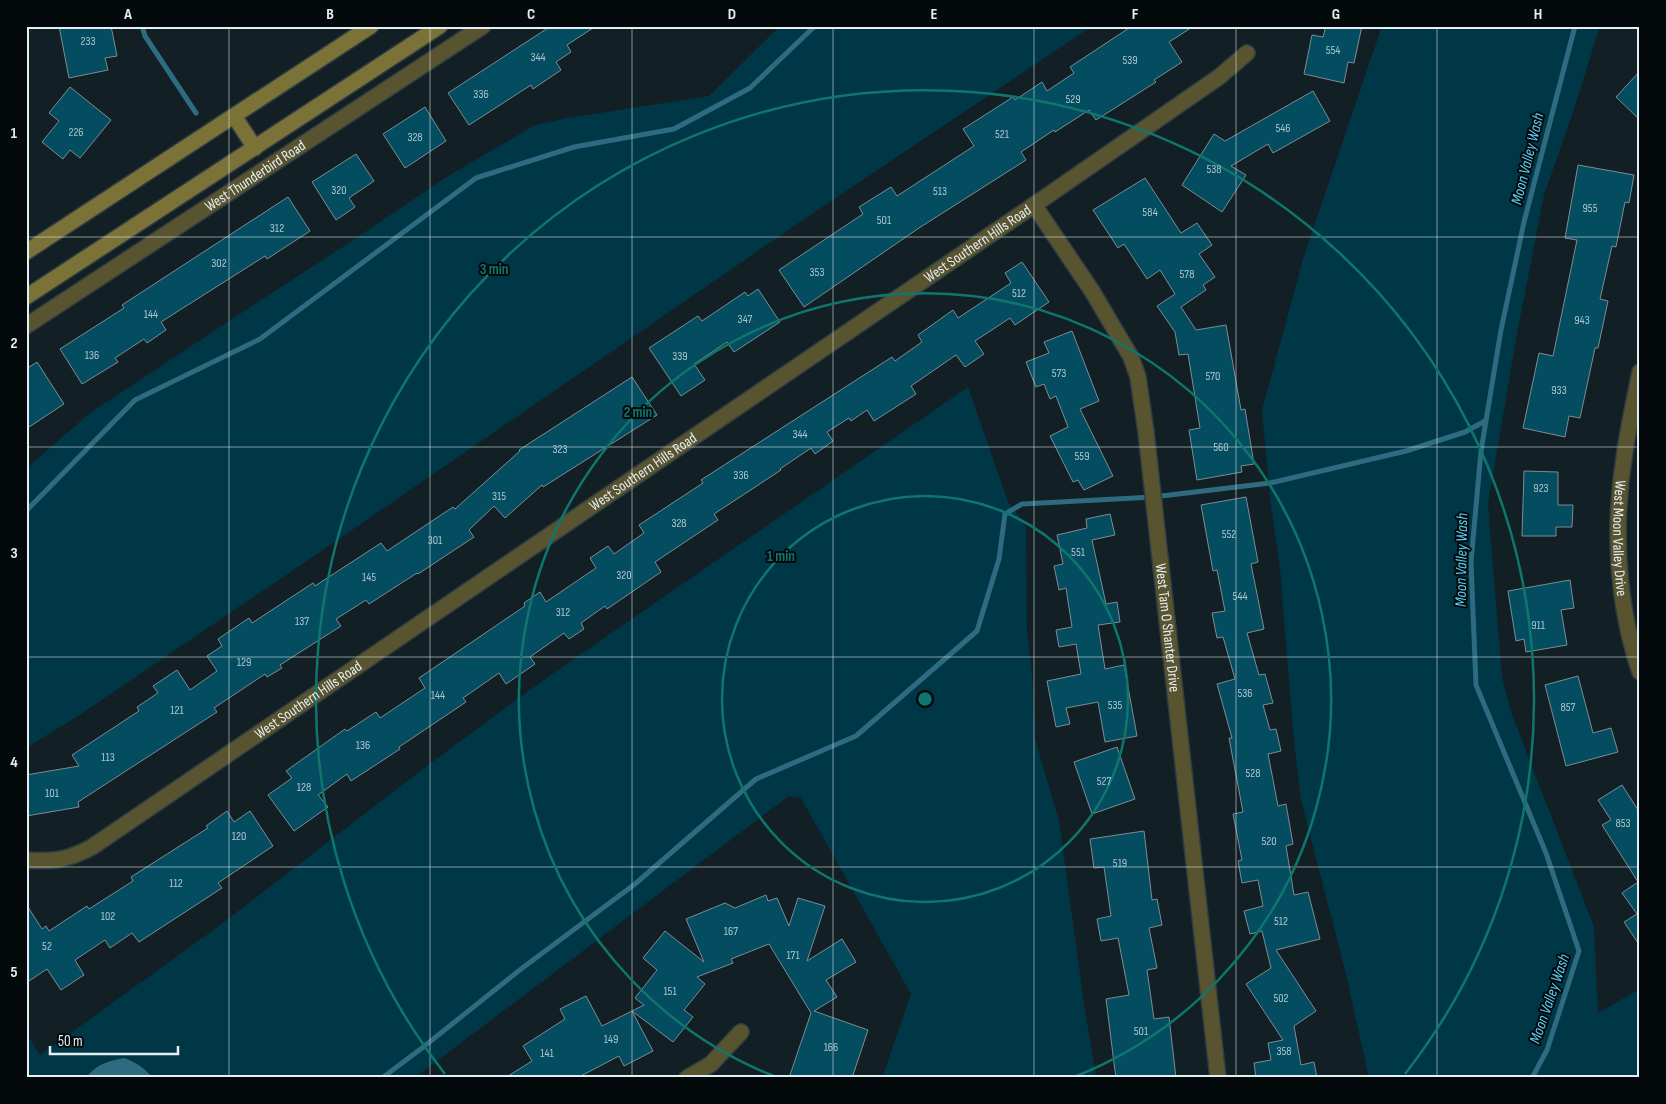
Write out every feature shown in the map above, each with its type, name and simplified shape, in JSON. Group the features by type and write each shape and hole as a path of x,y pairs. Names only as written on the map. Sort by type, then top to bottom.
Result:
{"main road":[{"path":"26,252 370,26"},
{"name":"West Thunderbird Road","path":"26,297 440,26"},
{"path":"234,116 255,148"}],"street":[{"name":"West Thunderbird Road","path":"26,326 483,26"},
{"name":"West Southern Hills Road","path":"26,860 48,862 74,856 92,847 1034,205 1219,76 1246,53"},
{"name":"West Tam O Shanter Drive","path":"1034,205 1122,339 1138,377 1218,1078"},
{"name":"West Moon Valley Drive","path":"1640,372 1624,452 1619,519 1619,563 1626,621 1640,672"},
{"path":"687,1078 712,1064 741,1032"}],"shaded area":[{"path":"780,26 1092,26 797,224 78,716 26,748 26,469 90,413 445,178 535,125 709,96"},
{"path":"1382,26 1600,26 1544,195 1516,339 1488,504 1502,677 1511,712 1594,927 1598,1013 1640,989 1640,1078 1369,1078 1345,970 1301,800 1293,730 1280,568 1270,498 1262,410 1304,256"},
{"path":"968,387 1008,502 1026,526 1027,632 1032,674 1035,739 1059,821 1096,1078 882,1078 911,994 801,798 789,796 414,1078 26,1078 26,1033 40,1055 215,929 428,765 552,674"},
{"path":"124,1058 140,1066 153,1078 86,1078 94,1069 103,1064"}],"building":[{"path":"59,26 111,26 117,56 105,58 108,70 69,78"},
{"path":"551,26 596,26 567,45 571,52 556,62 561,70 533,89 531,85 469,125 448,93"},
{"path":"1132,26 1194,26 1169,42 1182,62 1154,80 1156,82 1096,120 1089,110 1055,132 1054,130 1021,152 1026,160 919,228 804,307 779,270 863,214 859,207 891,187 897,196 974,146 963,129 1013,97 1015,100 1042,82 1047,91 1074,73 1070,67"},
{"path":"1326,26 1362,26 1354,63 1348,62 1344,83 1304,74 1312,35 1323,37"},
{"path":"1640,71 1640,120 1616,97"},
{"path":"70,87 111,120 80,158 70,150 63,159 42,142 59,121 49,113"},
{"path":"1313,91 1330,121 1273,153 1268,144 1231,166 1246,175 1222,212 1182,185 1214,134 1225,141"},
{"path":"425,107 446,141 405,168 383,134"},
{"path":"356,154 374,181 349,198 355,207 336,220 312,182"},
{"path":"1578,165 1634,175 1629,203 1625,202 1616,247 1612,246 1600,299 1608,301 1598,348 1595,348 1580,418 1569,416 1565,437 1523,428 1539,353 1553,356 1577,240 1565,238"},
{"path":"1145,178 1181,233 1197,223 1212,245 1199,254 1215,277 1203,285 1206,290 1181,307 1196,330 1226,325 1241,410 1245,409 1254,464 1241,466 1242,472 1197,480 1189,430 1200,428 1188,354 1179,355 1175,332 1157,306 1175,294 1160,270 1147,279 1124,244 1118,248 1093,210"},
{"path":"288,197 310,231 267,259 265,256 161,322 166,330 147,343 144,339 115,358 118,362 82,384 60,349 124,308 122,305"},
{"path":"1022,262 1049,302 1015,325 1010,318 975,341 984,354 965,367 956,355 911,386 916,394 874,421 867,410 851,421 849,418 827,432 833,441 815,454 811,448 714,514 718,520 655,562 661,572 607,609 605,606 581,623 584,629 569,639 564,633 530,657 535,664 506,684 499,673 463,698 466,702 399,747 400,749 351,781 347,774 318,795 328,807 294,831 268,795 292,778 286,771 345,729 347,731 376,712 380,718 425,688 419,678 525,606 524,603 540,592 546,602 596,568 590,558 608,546 614,554 644,533 639,525 703,483 701,480 892,357 895,361 922,342 918,335 953,310 958,318 1011,283 1005,273"},
{"path":"758,289 780,322 734,352 727,342 694,364 705,380 681,396 649,348 698,316 702,321 745,292 748,296"},
{"path":"1072,331 1099,401 1080,409 1113,476 1084,490 1078,480 1073,482 1050,436 1068,427 1056,396 1050,399 1044,384 1036,387 1026,362 1049,353 1044,342"},
{"path":"37,362 64,404 26,429 26,369"},
{"path":"632,377 657,415 543,487 542,485 505,518 494,506 469,530 474,537 369,604 366,600 336,619 341,626 280,665 282,668 267,677 265,674 214,708 217,712 78,802 79,807 26,816 26,775 79,766 72,755 139,711 137,707 158,693 153,686 177,670 190,690 217,671 207,656 222,646 218,639 249,618 252,623 313,583 315,586 381,543 387,551 453,507 455,509 519,450"},
{"path":"1524,471 1558,472 1558,505 1573,505 1572,527 1556,527 1556,536 1522,536"},
{"path":"1246,497 1258,562 1251,564 1264,629 1247,633 1259,675 1265,674 1273,703 1263,705 1270,730 1276,729 1281,751 1268,754 1278,806 1286,804 1293,844 1286,846 1294,895 1308,892 1320,939 1276,950 1316,1011 1294,1026 1301,1065 1314,1062 1317,1078 1256,1078 1254,1063 1271,1060 1268,1043 1283,1040 1246,984 1271,968 1262,931 1250,934 1244,911 1263,906 1258,880 1242,883 1238,861 1242,860 1233,814 1243,812 1229,738 1232,738 1217,684 1235,679 1223,637 1217,638 1212,613 1225,611 1217,570 1213,571 1201,505"},
{"path":"1110,514 1115,535 1092,540 1106,604 1117,602 1120,622 1098,625 1105,669 1124,665 1137,736 1105,742 1098,702 1066,708 1070,724 1056,727 1047,681 1081,674 1076,644 1059,647 1056,630 1072,627 1066,588 1059,590 1054,566 1063,564 1057,535 1087,528 1086,519"},
{"path":"1570,580 1574,608 1561,610 1567,645 1526,652 1524,639 1516,641 1508,591"},
{"path":"1578,676 1593,733 1611,728 1618,752 1566,766 1545,685"},
{"path":"1117,747 1135,799 1092,814 1074,762"},
{"path":"1622,785 1640,813 1640,946 1624,922 1637,914 1622,893 1638,882 1602,825 1611,820 1598,800"},
{"path":"227,811 234,822 250,811 273,846 218,883 222,888 139,942 132,933 110,948 105,940 75,960 84,975 61,990 47,969 26,983 26,904 42,929 46,926 49,931 87,906 89,909 133,881 131,877 208,828 206,826"},
{"path":"1144,831 1152,900 1157,899 1162,925 1149,928 1157,968 1147,970 1154,1019 1169,1017 1176,1078 1116,1078 1114,1063 1106,999 1129,995 1118,938 1101,941 1097,919 1111,916 1104,867 1094,868 1090,839"},
{"path":"766,895 768,901 777,898 789,926 798,898 825,906 807,961 842,939 856,962 826,980 837,997 814,1011 868,1030 852,1078 789,1078 811,1013 769,944 731,959 733,963 697,977 705,984 684,1010 693,1017 673,1042 632,1011 644,1005 635,998 657,970 643,958 665,931 704,962 686,919 725,903 735,908"},
{"path":"586,996 602,1026 632,1011 653,1051 624,1066 619,1056 577,1078 505,1078 532,1061 523,1046 565,1019 560,1009"}],"waterway":[{"path":"142,26 145,36 196,113"},
{"path":"26,511 135,400 260,339 476,178 574,147 674,129 750,88 815,26"},
{"name":"Moon Valley Wash","path":"1532,1078 1547,1050 1579,951 1546,853 1476,685 1471,562 1481,451 1501,330 1524,222 1575,26"},
{"path":"382,1078 521,969 635,884 756,779 856,736 977,631 999,559 1005,514 1022,504 1153,497 1270,483 1406,451 1465,432 1485,421"}]}
